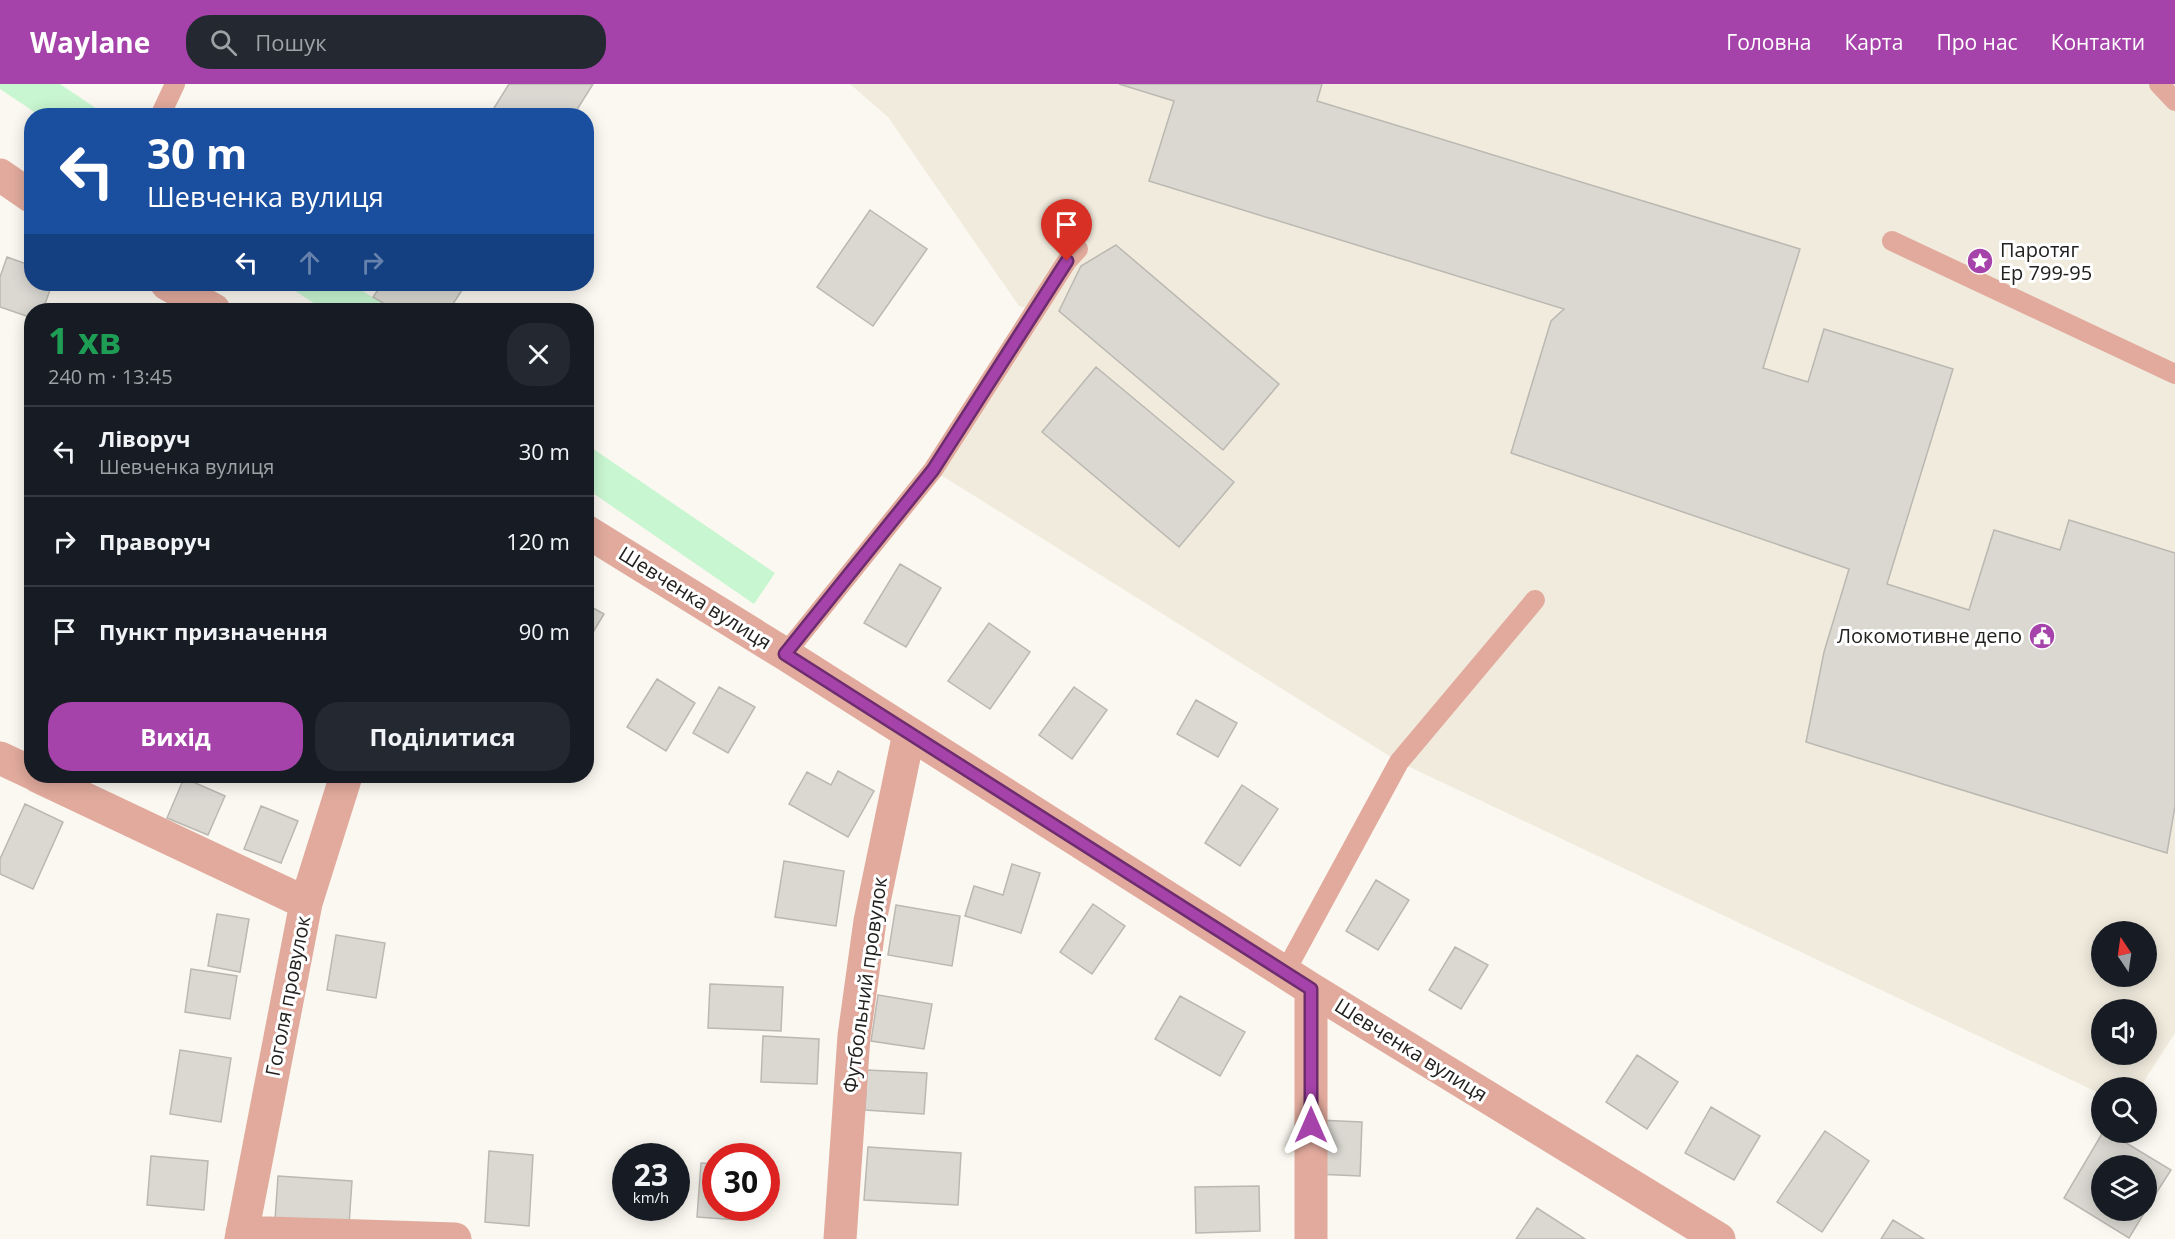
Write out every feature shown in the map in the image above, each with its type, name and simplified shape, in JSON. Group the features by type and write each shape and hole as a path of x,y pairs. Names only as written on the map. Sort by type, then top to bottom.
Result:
{"street":[{"path":"0,175 24,192"},
{"path":"179,291 201,303"},
{"name":"Шевченка вулиця","path":"594,536 785,654 1298,980 1719,1239"},
{"name":"Футбольний провулок","path":"840,1239 854,1036 870,921 909,733"},
{"path":"0,758 24,769"},
{"name":"Гоголя провулок","path":"52,783 306,903 241,1236"},
{"path":"306,903 344,783"},
{"path":"1298,980 1311,1239"},
{"path":"241,1236 455,1239"}],"lane":[{"path":"164,108 175,84"},
{"path":"2159,84 2175,101"},
{"path":"1892,242 2175,374"},
{"path":"785,654 933,470 1067,261 1078,249"},
{"path":"1298,980 1400,762 1535,600"}],"shaded area":[{"path":"850,84 2175,84 2175,1033 2157,1061 2157,999 2091,999 2091,1065 2154,1065 2146,1077 2091,1077 2091,1089 1399,762 933,470 1035,310 1019,306 888,117"}],"green space":[{"path":"0,84 60,84 96,108 28,108 0,89"},
{"path":"296,291 363,291 381,303 314,303"},
{"path":"594,449 775,573 754,604 594,494"}],"building":[{"path":"509,84 593,84 578,108 494,108"},
{"path":"1119,84 1322,84 1317,101 1800,249 1763,368 1808,382 1824,329 1953,369 1887,584 1969,610 1994,530 2060,550 2069,520 2175,553 2175,806 2167,853 1806,742 1824,652 1849,569 1511,453 1551,321 1564,309 1149,181 1174,101"},
{"path":"870,210 927,249 873,326 817,287"},
{"path":"1116,245 1279,384 1223,450 1059,311 1081,266"},
{"path":"7,257 24,263 24,291 50,291 45,303 24,303 24,315 0,307 0,277"},
{"path":"377,291 461,291 454,303 383,303 373,297"},
{"path":"1096,367 1234,482 1179,547 1042,432"},
{"path":"900,564 941,588 906,647 864,623"},
{"path":"594,608 604,614 594,631"},
{"path":"989,623 1030,652 990,709 948,681"},
{"path":"657,679 695,703 666,751 627,727"},
{"path":"719,687 755,707 728,753 693,733"},
{"path":"1074,687 1107,710 1072,759 1039,735"},
{"path":"1196,700 1237,723 1218,757 1177,734"},
{"path":"838,771 874,791 848,837 789,804 807,772 831,785"},
{"path":"182,783 195,783 225,796 208,835 167,818"},
{"path":"1242,785 1278,809 1240,866 1205,843"},
{"path":"25,804 63,822 33,889 0,874 0,859"},
{"path":"261,806 298,821 281,863 244,849"},
{"path":"784,861 844,871 836,926 775,917"},
{"path":"1012,864 1040,873 1021,933 965,916 974,886 1003,895"},
{"path":"1376,880 1409,900 1378,950 1346,931"},
{"path":"1093,904 1125,926 1092,974 1060,952"},
{"path":"896,905 960,916 952,966 888,955"},
{"path":"217,914 249,919 240,972 208,966"},
{"path":"336,935 385,943 376,998 327,990"},
{"path":"1455,947 1488,965 1461,1009 1429,990"},
{"path":"191,969 237,976 230,1019 185,1012"},
{"path":"710,984 783,987 781,1031 708,1028"},
{"path":"878,995 932,1004 924,1049 871,1041"},
{"path":"1180,996 1245,1032 1220,1076 1155,1039"},
{"path":"763,1036 819,1039 817,1084 761,1082"},
{"path":"180,1050 231,1058 221,1122 170,1114"},
{"path":"1637,1055 1678,1082 1647,1129 1606,1102"},
{"path":"867,1070 927,1073 924,1114 865,1110"},
{"path":"1711,1107 1760,1136 1734,1180 1685,1153"},
{"path":"1317,1120 1362,1122 1360,1176 1315,1174"},
{"path":"1825,1131 1869,1161 1822,1232 1777,1202"},
{"path":"2096,1143 2126,1143 2146,1155 2091,1155 2091,1215 2064,1198"},
{"path":"868,1147 961,1153 958,1205 864,1200"},
{"path":"489,1151 533,1155 529,1226 485,1222"},
{"path":"151,1156 208,1161 204,1210 147,1205"},
{"path":"2157,1162 2171,1170 2157,1192"},
{"path":"701,1163 702,1163 702,1217 697,1217"},
{"path":"278,1176 352,1181 349,1225 275,1220"},
{"path":"1259,1186 1260,1231 1196,1233 1195,1187"},
{"path":"1537,1208 1585,1239 1516,1239"},
{"path":"1893,1220 1924,1239 1881,1239"},
{"path":"2101,1221 2139,1221 2129,1238"}],"place":[{"name":"Паротяг Ер 799-95","path":"1980,261"},
{"name":"Локомотивне депо","path":"2042,636"}],"route":[{"path":"1067,261 933,470 785,654 1311,989 1311,1125"}]}
